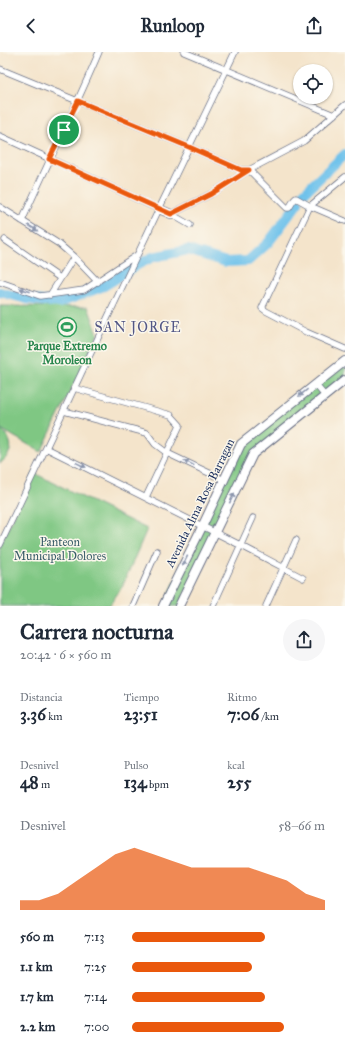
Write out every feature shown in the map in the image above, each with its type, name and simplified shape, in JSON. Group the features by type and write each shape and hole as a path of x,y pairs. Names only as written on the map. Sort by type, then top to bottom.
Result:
{"street":[{"path":"22,221 49,159 78,101 99,52"},
{"path":"184,52 334,115"},
{"path":"0,544 235,52"},
{"path":"0,69 241,170 249,170 287,208 289,208 296,198 345,222"},
{"path":"171,214 211,194 249,170 304,141 345,105"},
{"path":"0,136 171,214 190,225"},
{"path":"345,177 308,205 262,308 266,312 306,332 345,349"},
{"path":"0,207 59,244 98,282"},
{"path":"5,240 60,278"},
{"path":"0,282 40,296 84,290 137,256"},
{"path":"50,295 74,257"},
{"name":"Avenida Alma Rosa Barragan","path":"163,606 241,444 345,361"},
{"path":"179,606 253,454 345,380"},
{"path":"315,384 325,396"},
{"path":"74,388 171,415 180,425 146,497"},
{"path":"64,411 147,433 155,444 167,453 224,480"},
{"path":"46,448 146,497 303,578"},
{"path":"213,606 253,518"},
{"path":"266,606 296,540"},
{"path":"133,606 157,551"}],"green space":[{"path":"0,306 88,307 98,334 41,452 1,429 11,446 5,459 0,464"},
{"path":"345,361 345,380 253,454 179,606 163,606 241,444"},
{"name":"Panteon Municipal Dolores","path":"34,473 147,529 122,587 109,606 0,606 0,545"}],"waterway":[{"path":"304,193 345,154"},
{"path":"0,292 27,299 59,303 104,286 153,257 188,250 226,262 248,261 268,243 298,203"}],"place":[{"name":"Parque Extremo Moroleon","path":"67,327"}],"district":[{"name":"SAN JORGE","path":"138,327"}],"route":[{"path":"78,101 241,170 249,170 211,194 171,214 49,159 64,130 78,101"}]}
